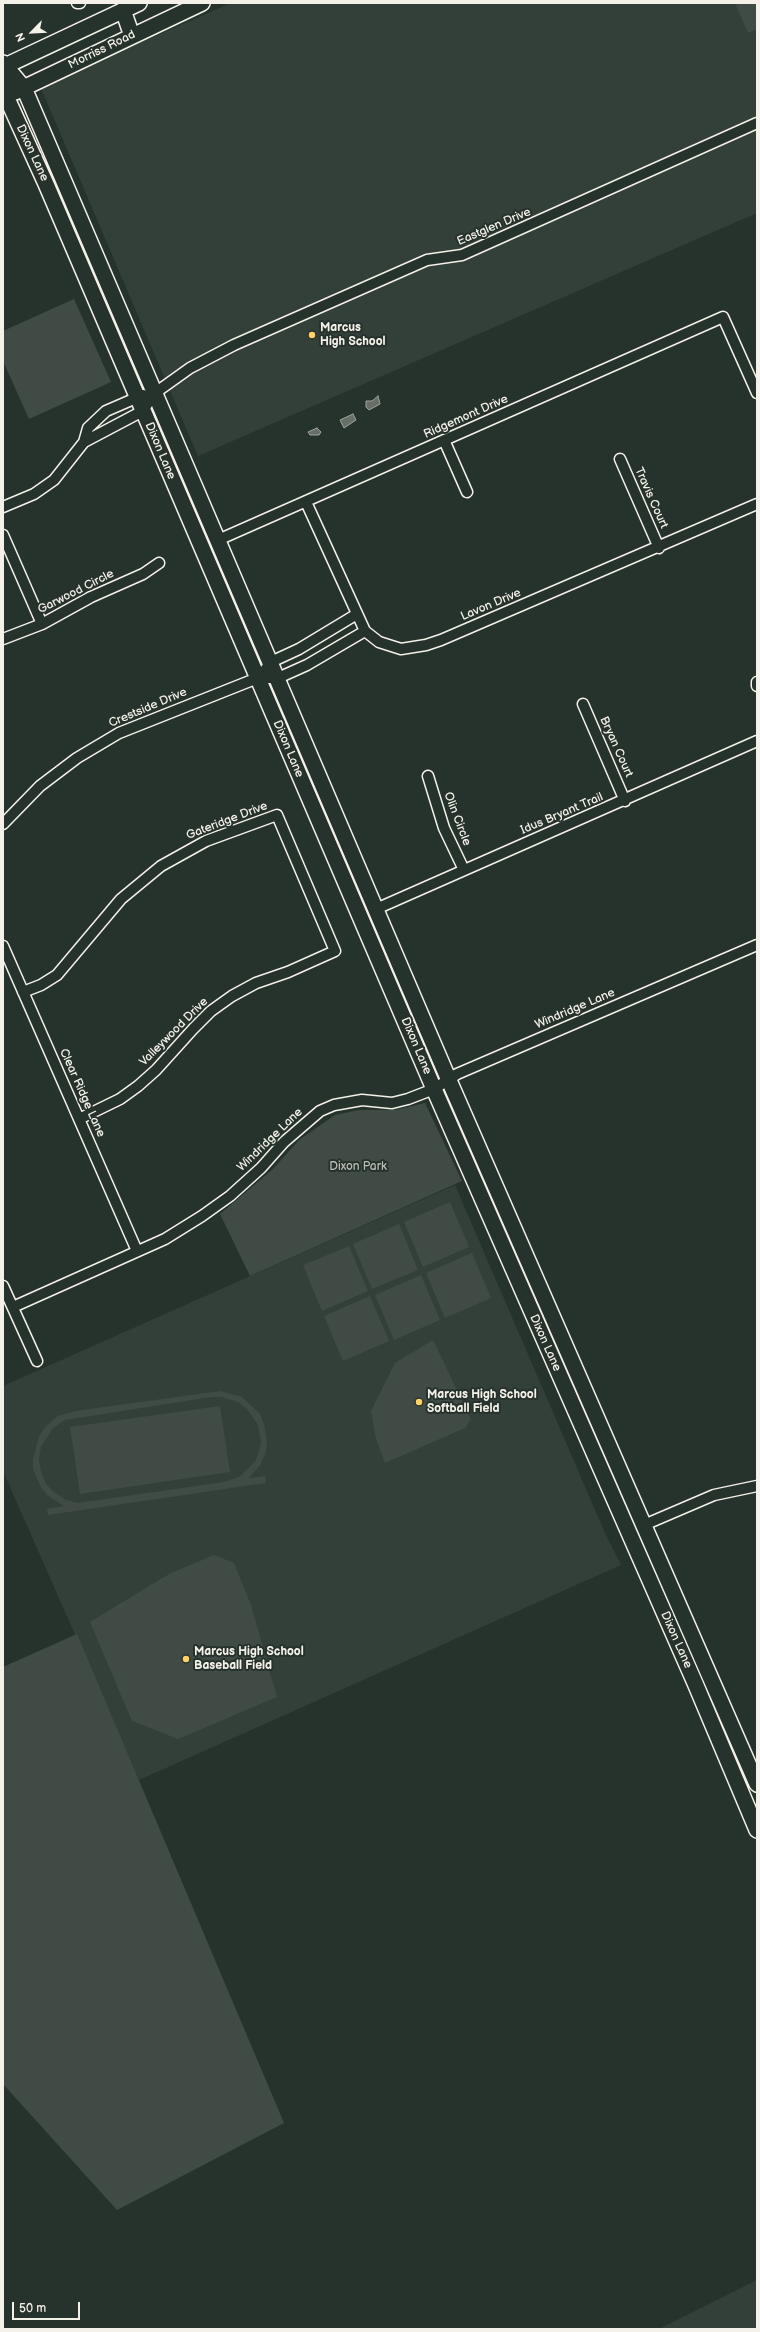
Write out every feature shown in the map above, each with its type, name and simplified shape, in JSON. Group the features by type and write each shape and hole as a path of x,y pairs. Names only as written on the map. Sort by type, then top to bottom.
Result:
{"main road":[{"path":"3,65 139,3"},
{"name":"Morriss Road","path":"5,97 202,3"},
{"path":"123,10 132,36"},
{"name":"Dixon Lane","path":"3,65 24,88 61,178 278,678 448,1078 757,1784"},
{"name":"Dixon Lane","path":"3,65 5,97 46,184 434,1089 699,1692 757,1830"},
{"path":"46,184 61,178"},
{"path":"112,337 128,330"},
{"path":"699,1692 714,1686"}],"street":[{"name":"Eastglen Drive","path":"3,507 34,494 54,480 84,442 196,364 234,345 427,260 462,255 757,123"},
{"name":"Ridgemont Drive","path":"218,540 723,317 757,393"},
{"name":"Eastglen Drive","path":"84,442 88,428 106,411 140,403 155,393"},
{"path":"444,440 467,492"},
{"name":"Travis Court","path":"620,459 659,548"},
{"name":"Lavon Drive","path":"306,502 365,631 379,642 401,648 426,645 659,548 757,504"},
{"path":"3,535 42,624"},
{"name":"Garwood Circle","path":"3,638 42,624 91,598 143,574 159,563"},
{"path":"258,678 271,662 299,649 357,614"},
{"path":"258,678 278,678 307,665 365,631"},
{"name":"Crestside Drive","path":"3,824 40,786 77,758 119,733 258,678"},
{"name":"Bryan Court","path":"583,704 625,801"},
{"name":"Idus Bryant Trail","path":"376,909 757,742"},
{"name":"Olin Circle","path":"428,776 444,828 464,870"},
{"name":"Gateridge Drive","path":"23,992 41,985 57,975 121,899 161,866 206,841 277,815 335,951"},
{"name":"Windridge Lane","path":"13,1307 165,1238 230,1196 261,1168 284,1142 320,1112 334,1105 362,1100 392,1103 434,1089 448,1078 757,945"},
{"name":"Clear Ridge Lane","path":"3,946 137,1251"},
{"name":"Valleywood Drive","path":"79,1119 120,1099 138,1086 156,1070 193,1028 211,1011 232,996 256,983 288,972 335,951"},
{"path":"3,1286 37,1361"},
{"path":"644,1524 714,1495 757,1486"}],"shaded area":[{"name":"Marcus High School","path":"231,3 757,3 757,213 198,456 40,86"},
{"path":"378,396 380,404 369,410 366,407 366,401 372,401"},
{"path":"353,414 356,420 344,428 340,420"},
{"path":"317,428 321,432 319,435 310,435 308,432"},
{"path":"455,1185 605,1533 621,1565 139,1780 3,1471 3,1386"},
{"path":"757,2280 757,2329 659,2329"}],"green space":[{"path":"735,3 757,3 757,29 748,33"},
{"path":"74,299 111,382 29,419 3,361 3,331"},
{"name":"Dixon Park","path":"425,1103 462,1181 250,1276 220,1214 273,1169 299,1140 335,1115 359,1110 395,1110"},
{"path":"450,1202 469,1247 423,1267 404,1222"},
{"path":"399,1224 418,1270 372,1289 353,1244"},
{"path":"349,1246 368,1291 322,1311 303,1265"},
{"path":"472,1253 491,1298 445,1318 426,1273"},
{"path":"421,1275 440,1320 394,1340 375,1295"},
{"path":"370,1296 389,1341 343,1361 324,1316"},
{"name":"Marcus High School Softball Field","path":"433,1340 471,1419 465,1428 385,1463 376,1439 371,1411 395,1363"},
{"path":"220,1391 242,1397 260,1414 264,1424 267,1441 266,1452 261,1464 249,1478 265,1476 266,1483 48,1515 47,1509 64,1506 47,1495 41,1487 33,1469 33,1459 39,1436 46,1426 58,1416 75,1411","holes":["211,1397 221,1397 238,1402 247,1409 258,1425 261,1441 259,1452 255,1462 239,1477 224,1482 78,1503 66,1500 54,1492 46,1484 41,1471 39,1459 41,1447 53,1428 65,1420"]},
{"path":"220,1406 230,1472 80,1494 70,1427"},
{"name":"Marcus High School Baseball Field","path":"214,1555 234,1563 251,1605 277,1697 178,1739 132,1721 90,1622 169,1574"},
{"path":"77,1634 284,2123 117,2210 3,2084 3,1667"}],"place":[{"name":"Marcus High School","path":"312,335"},
{"name":"Marcus High School Softball Field","path":"419,1402"},
{"name":"Marcus High School Baseball Field","path":"186,1659"}]}
